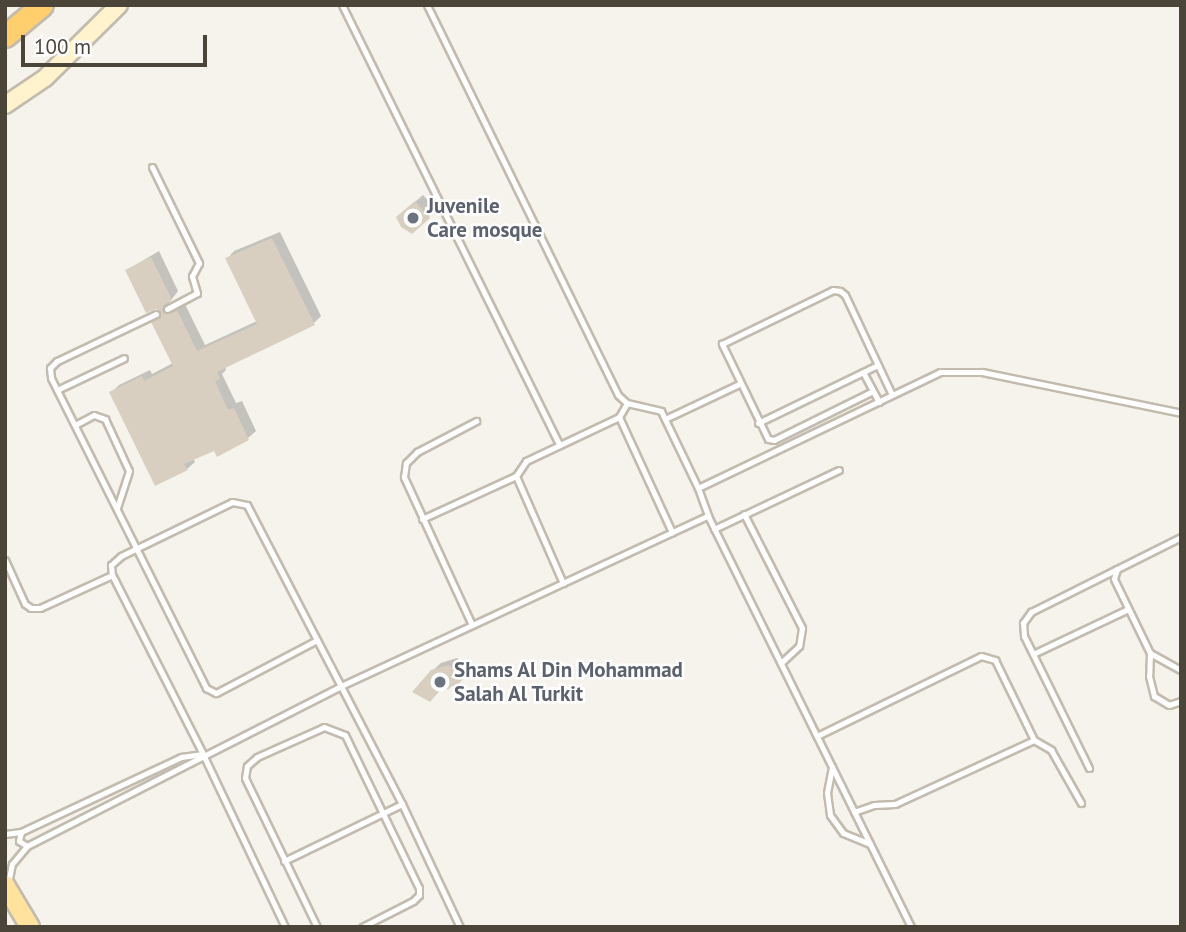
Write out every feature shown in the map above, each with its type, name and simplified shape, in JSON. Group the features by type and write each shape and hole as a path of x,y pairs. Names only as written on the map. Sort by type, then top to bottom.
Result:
{"highway":[{"path":"5,36 42,5"}],"main road":[{"path":"5,104 45,78 119,5"},
{"path":"7,887 30,927"}],"lane":[{"path":"342,5 559,445"},
{"path":"427,5 618,395 628,403 661,411 698,488 714,529 911,927"},
{"path":"152,167 199,263 192,276 197,293 167,309"},
{"path":"873,391 774,440 764,436 722,344 833,290 845,295 892,395"},
{"path":"156,314 57,361 50,373 57,390 210,692 216,693 317,640"},
{"path":"57,390 124,358"},
{"path":"758,422 877,365"},
{"path":"863,372 878,402"},
{"path":"698,488 940,372 982,372 1181,413"},
{"path":"665,419 739,384"},
{"path":"422,519 516,476 526,461 619,417 628,403"},
{"path":"75,425 94,415 105,419 129,471 117,508"},
{"path":"619,417 673,532"},
{"path":"472,625 404,477 406,463 417,452 476,421"},
{"path":"714,529 839,470"},
{"path":"516,476 562,583"},
{"path":"285,927 203,754 112,575 111,565 136,549 232,502 247,505 401,804 460,927"},
{"path":"744,514 802,628 799,646 781,663"},
{"path":"7,887 12,864 27,846 341,686 708,516"},
{"path":"1089,768 1033,654 1023,630 1026,617 1181,537"},
{"path":"5,561 24,604 31,608 40,608 112,575"},
{"path":"1117,569 1115,582 1150,653 1149,676 1154,696 1169,705 1181,701"},
{"path":"1033,654 1128,609"},
{"path":"1150,653 1181,670"},
{"path":"817,736 981,656 995,660 1034,740 1051,750 1081,803"},
{"path":"317,927 245,778 247,766 257,757 324,727 345,735 419,888 419,895 413,901 362,927"},
{"path":"855,812 874,805 895,804 1034,740"},
{"path":"5,834 21,832 181,757 203,754"},
{"path":"832,767 827,793 830,815 843,833 870,844"},
{"path":"89,800 95,811"},
{"path":"284,861 401,804"},
{"path":"21,832 19,841 27,846"}],"building":[{"name":"Juvenile Care mosque","path":"415,201 430,218 412,234 401,227 396,217"},
{"path":"272,238 315,325 217,372 220,379 215,381 228,410 234,408 249,440 217,457 214,451 184,464 188,470 155,486 109,392 142,376 144,381 173,366 151,322 160,317 160,311 156,309 146,313 125,270 151,257 172,300 163,306 162,311 168,314 177,310 197,351 257,324 225,258"},
{"name":"Shams Al Din Mohammad Salah Al Turkit","path":"449,665 464,678 455,688 452,686 448,690 444,686 430,702 412,692 431,670"}],"place":[{"name":"Juvenile Care mosque","path":"413,218"},
{"name":"Shams Al Din Mohammad Salah Al Turkit","path":"440,682"}]}
